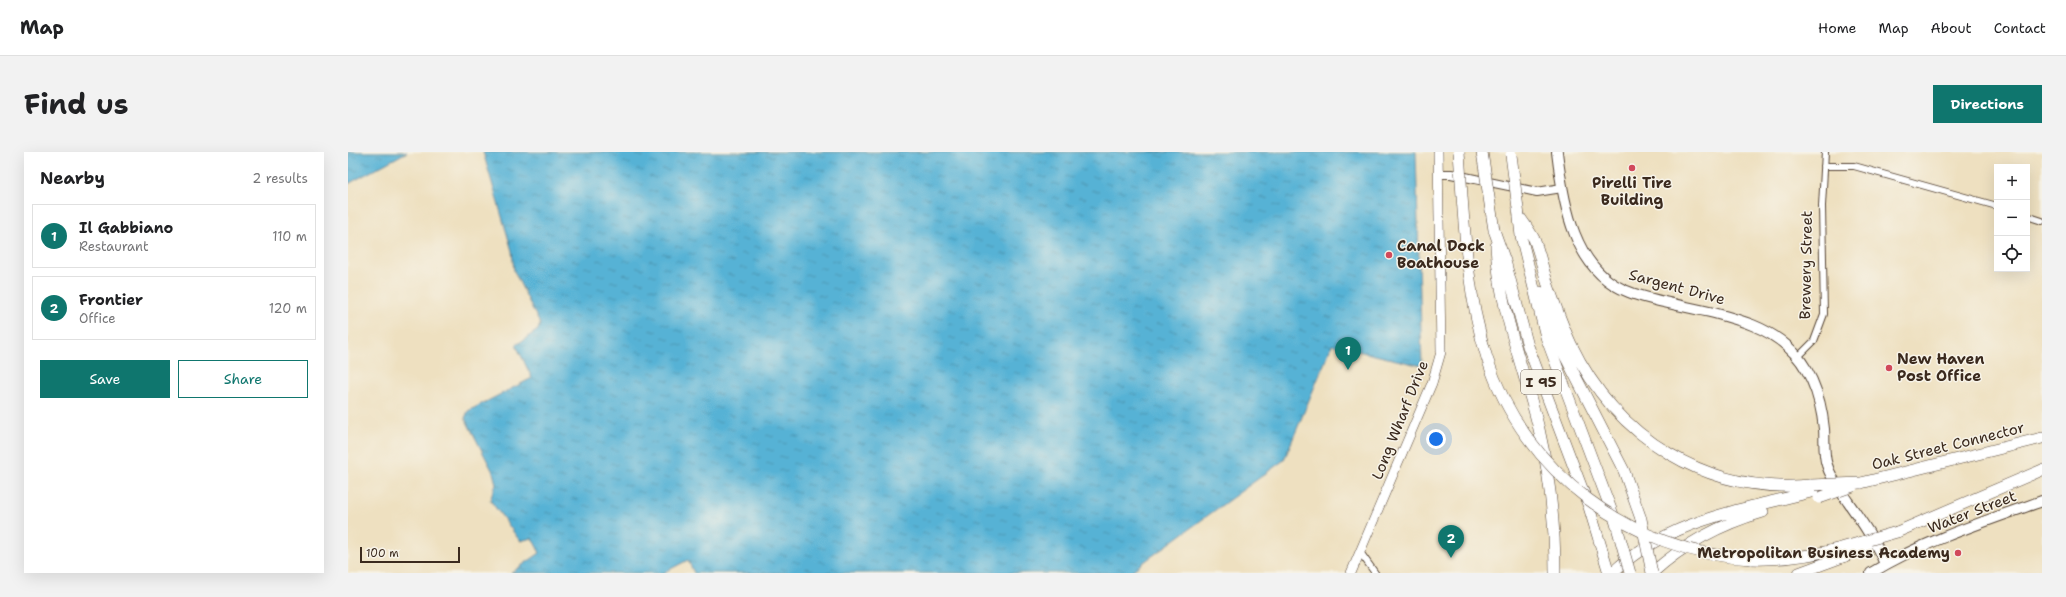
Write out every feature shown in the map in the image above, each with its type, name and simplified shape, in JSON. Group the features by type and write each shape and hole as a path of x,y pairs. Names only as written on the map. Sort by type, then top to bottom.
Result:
{"highway":[{"path":"1459,152 1469,270 1478,323 1487,357 1498,388 1514,417 1532,443 1551,466 1577,491 1604,511 1629,526 1655,538 1689,550 1714,555 1751,559 1804,557 1843,552"},
{"name":"I 95","path":"1482,152 1495,233 1505,261 1528,346 1596,526 1609,573"},
{"name":"I 95","path":"1510,154 1521,236 1533,276 1539,314 1553,358 1615,520 1630,573"},
{"path":"1519,216 1533,238 1555,305 1576,353 1598,387 1631,426 1662,450 1707,473 1757,485 1815,491"},
{"path":"1495,233 1497,264 1508,315 1547,467 1554,520 1556,573"},
{"path":"1533,276 1561,348 1621,465 1641,519 1652,573 1688,545 1726,524 1815,491 1862,483"},
{"name":"Oak Street Connector","path":"1862,483 2042,438"},
{"path":"1800,573 1843,552 1897,532 2042,470"},
{"path":"1612,573 1640,549 1676,529 1815,491 1862,483"},
{"path":"1813,573 1843,552"}],"main road":[{"name":"Long Wharf Drive","path":"1351,573 1432,383 1441,352 1438,152"},
{"name":"Sargent Drive","path":"1557,152 1562,188 1576,237 1593,267 1615,286 1629,293 1746,322 1771,334 1788,346 1798,357"},
{"path":"1798,357 1819,397 1823,416 1825,452 1830,473 1873,540 1885,564"},
{"name":"Water Street","path":"1870,573 1885,564 1970,528 2042,501"}],"street":[{"name":"Brewery Street","path":"1798,357 1814,341 1824,314 1822,221 1826,152"},
{"path":"1824,166 1854,166 1994,205"},
{"path":"1439,174 1451,174 1537,192 1562,188"},
{"path":"2030,217 2042,221"},
{"path":"1360,552 1375,573"}],"water":[{"path":"348,152 407,152 348,184"},
{"path":"483,152 1416,152 1422,366 1332,345 1284,460 1133,570 1132,573 694,573 688,560 663,573 511,573 540,553 532,538 520,541 490,500 496,484 493,472 465,418 468,411 532,378 516,345 538,330 540,324 514,271 512,251"}],"place":[{"name":"Pirelli Tire Building","path":"1632,168"},
{"name":"Canal Dock Boathouse","path":"1389,255"},
{"name":"New Haven Post Office","path":"1889,368"},
{"name":"Il Gabbiano","path":"1348,370"},
{"name":"Metropolitan Business Academy","path":"1958,553"},
{"name":"Frontier","path":"1451,558"}]}
